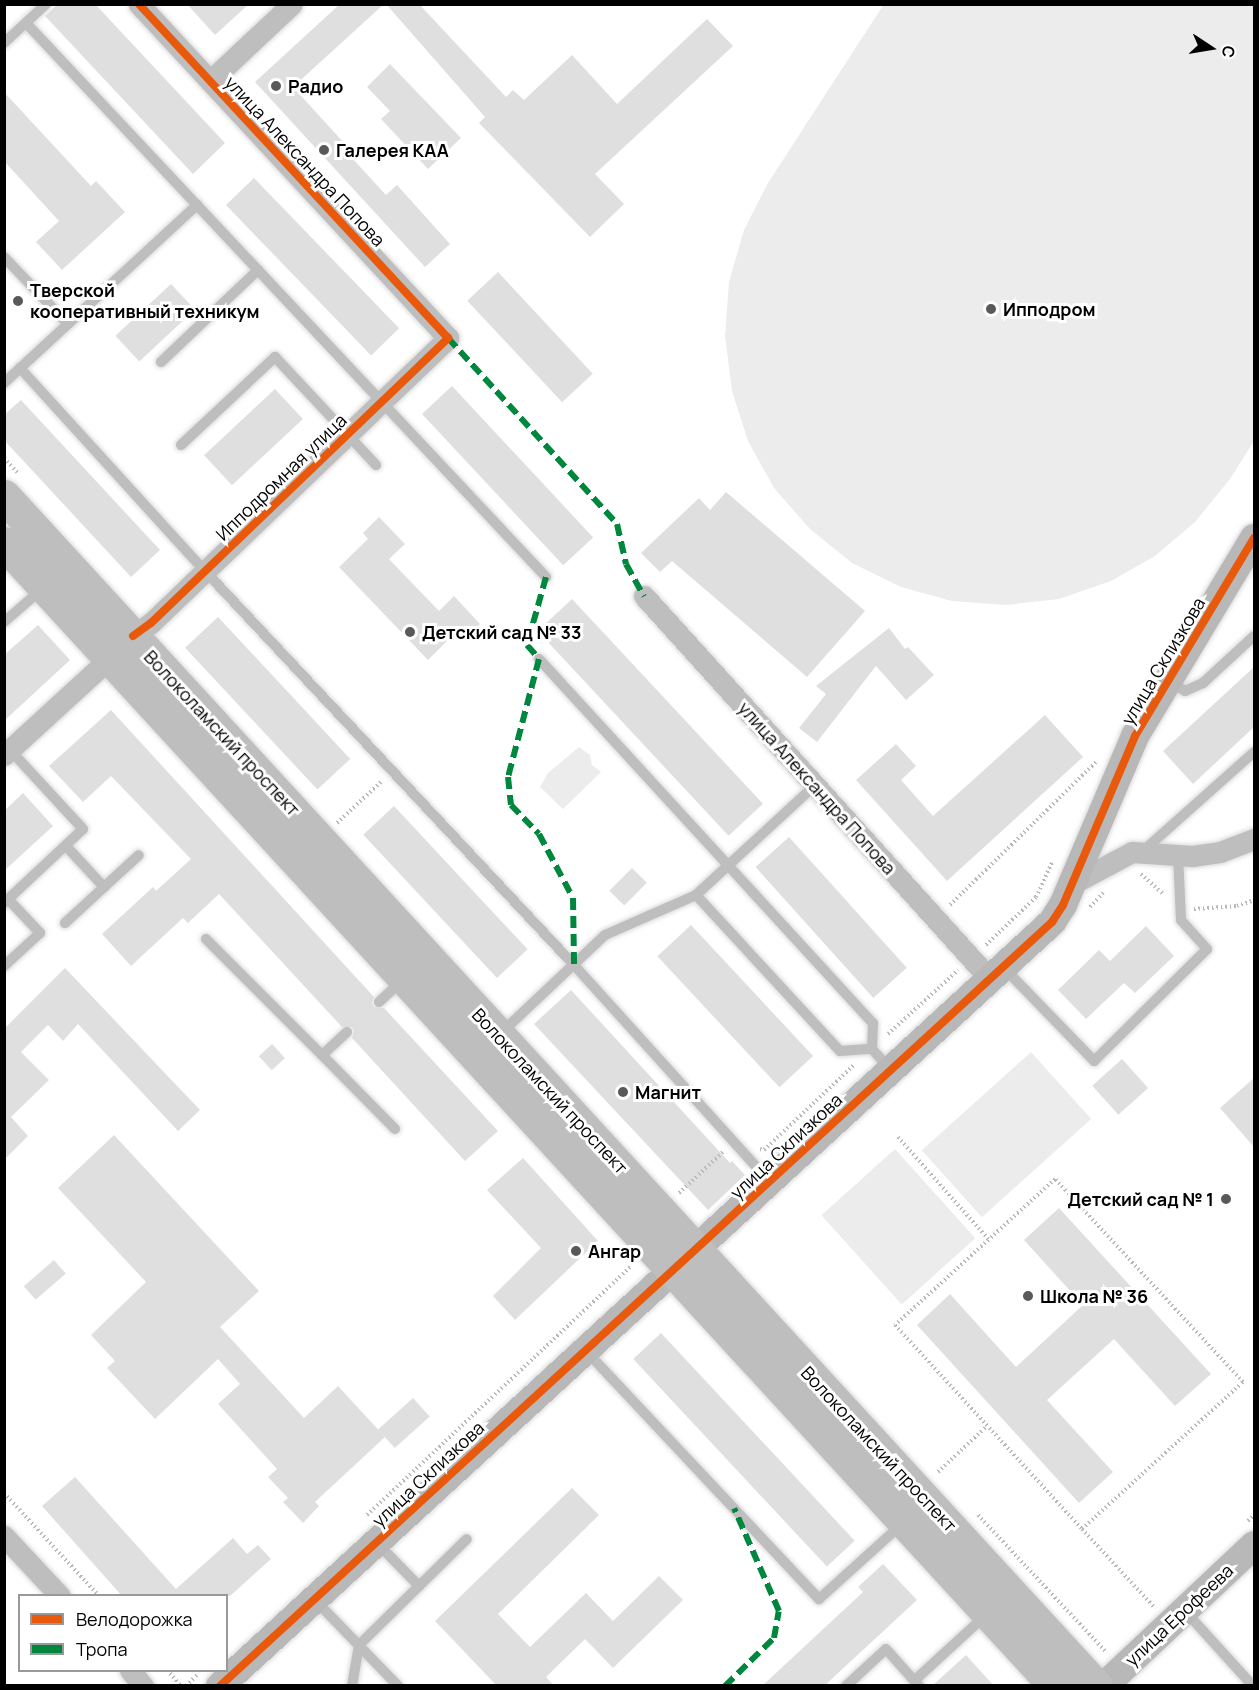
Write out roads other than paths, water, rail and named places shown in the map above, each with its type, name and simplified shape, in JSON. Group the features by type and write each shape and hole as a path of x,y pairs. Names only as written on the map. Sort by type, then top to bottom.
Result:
{"main road":[{"name":"Волоколамский проспект","path":"4,496 121,647 405,979 683,1259 1096,1686"},
{"name":"Волоколамский проспект","path":"4,543 44,586 121,647 499,1035 904,1522 1055,1686"}],"street":[{"name":"улица Александра Попова","path":"139,4 448,338"},
{"path":"210,81 292,4"},
{"name":"Ипподромная улица","path":"7,753 205,571 448,338"},
{"name":"улица Склизкова","path":"220,1686 314,1599 371,1529 585,1349 1052,922 1072,884 1135,736 1254,538"},
{"name":"улица Александра Попова","path":"644,596 936,919 996,973"},
{"path":"1072,884 1120,856 1143,851 1178,855 1220,852 1254,839"},
{"path":"4,1536 58,1594"},
{"name":"улица Ерофеева","path":"1104,1686 1254,1545"},
{"path":"131,1672 143,1686"}],"lane":[{"path":"4,43 46,4"},
{"path":"26,23 546,577"},
{"path":"4,382 197,205"},
{"path":"4,256 68,324"},
{"path":"161,362 258,270"},
{"path":"181,445 275,357 376,465"},
{"path":"20,368 205,571 574,965 770,1182"},
{"path":"4,622 44,586"},
{"path":"1169,681 1185,691 1203,683 1254,636"},
{"path":"539,659 873,1023 872,1049 891,1071"},
{"path":"1143,851 1254,752"},
{"path":"4,966 40,933 6,901 83,830 7,753"},
{"path":"499,1035 605,935 696,895 815,785"},
{"path":"66,846 104,887"},
{"path":"65,923 139,855"},
{"path":"996,973 1094,1060 1207,949 1181,920 1178,855"},
{"path":"696,895 840,1051 872,1049"},
{"path":"206,939 395,1129"},
{"path":"379,1002 405,979"},
{"path":"322,1055 347,1032"},
{"path":"585,1349 819,1599 904,1522"},
{"path":"371,1529 419,1586"},
{"path":"352,1686 359,1645 467,1539"},
{"path":"314,1599 398,1686"},
{"path":"1184,1610 1253,1686"},
{"path":"846,1686 886,1649 917,1683 989,1613"}],"place":[{"name":"Радио","path":"276,86"},
{"name":"Галерея КАА","path":"324,150"},
{"name":"Тверской кооперативный техникум","path":"18,301"},
{"name":"Ипподром","path":"991,309"},
{"name":"Детский сад № 33","path":"410,632"},
{"name":"Магнит","path":"623,1092"},
{"name":"Детский сад № 1","path":"1226,1199"},
{"name":"Ангар","path":"576,1251"},
{"name":"Школа № 36","path":"1028,1296"}]}
